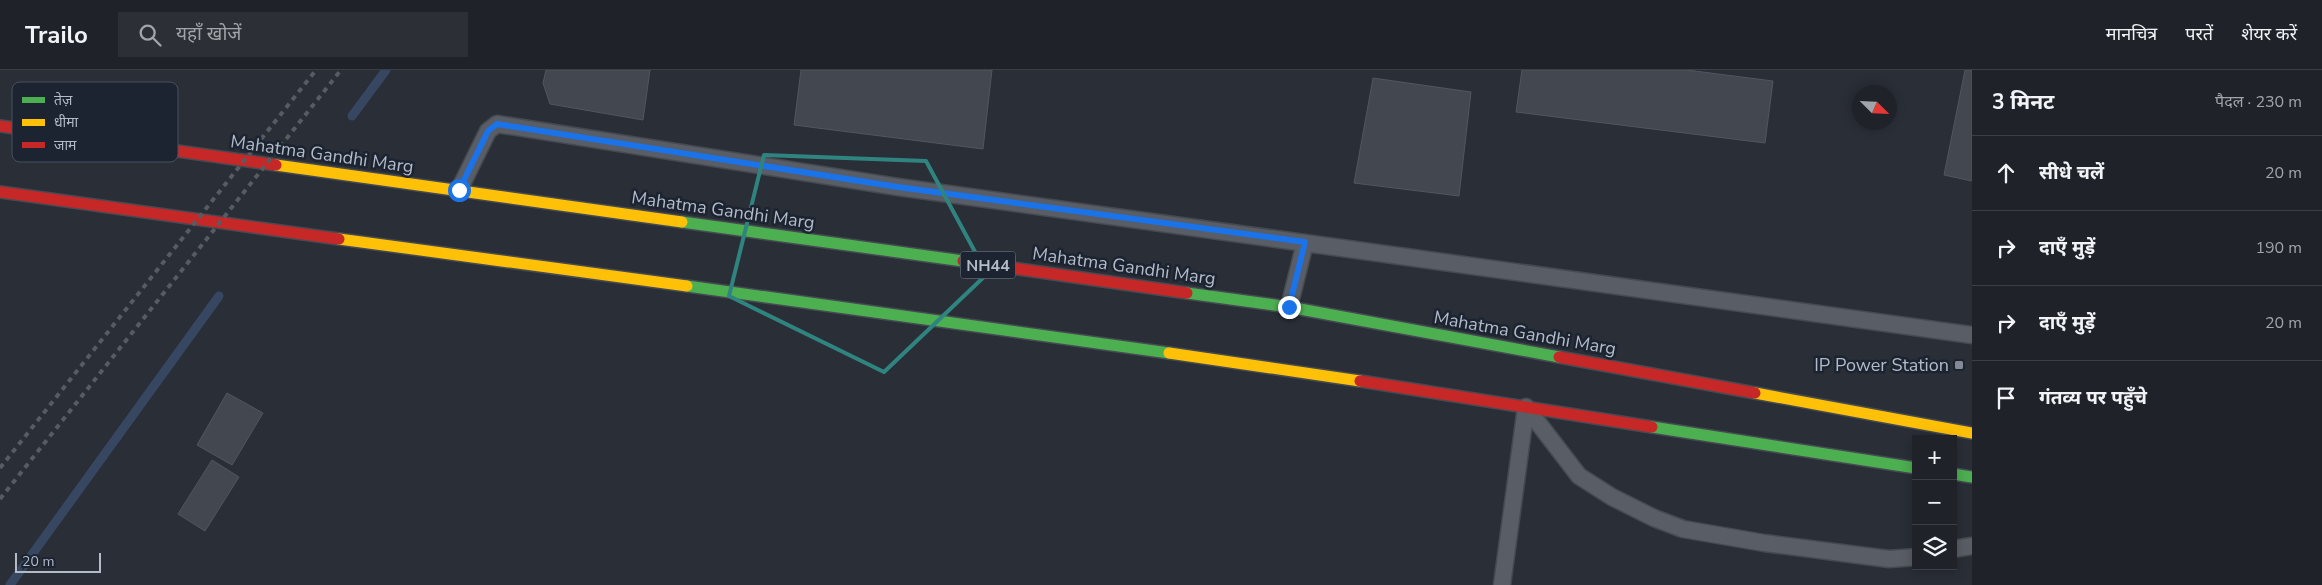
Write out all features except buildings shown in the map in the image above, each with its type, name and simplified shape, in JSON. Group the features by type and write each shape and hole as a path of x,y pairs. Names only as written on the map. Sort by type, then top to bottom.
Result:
{"highway":[{"name":"Mahatma Gandhi Marg","path":"178,151 1289,307 1972,433"},
{"path":"0,192 1244,363 1912,467"},
{"path":"1957,475 1972,477"}],"lane":[{"path":"459,190 488,131 497,124 898,187 1972,334"},
{"path":"1289,307 1305,242"},
{"path":"1526,407 1579,476 1612,497 1669,524 1683,529 1783,546 1889,560 1912,557"},
{"path":"1502,585 1526,407"},
{"path":"1957,548 1972,546"}],"highlighted area":[{"path":"764,155 926,161 987,274 884,372 729,296"}],"waterway":[{"path":"352,116 386,70"},
{"path":"10,585 219,296"}],"railway":[{"path":"0,468 316,70"},
{"path":"0,499 341,70"}],"traffic: fast":[{"path":"682,222 963,261"},
{"path":"687,286 1169,353"},
{"path":"1187,293 1289,307 1559,357"},
{"path":"1652,427 1912,467"},
{"path":"1957,475 1972,477"}],"traffic: slow":[{"path":"276,165 682,222"},
{"path":"339,239 687,286"},
{"path":"1169,353 1360,381"},
{"path":"1755,393 1972,433"}],"traffic: jam":[{"path":"0,126 12,128"},
{"path":"178,151 276,165"},
{"path":"0,192 339,239"},
{"path":"963,261 1187,293"},
{"path":"1559,357 1755,393"},
{"path":"1360,381 1652,427"}],"place":[{"name":"IP Power Station","path":"1959,365"}],"route":[{"path":"459,190 488,131 497,124 898,187 1305,242 1289,307"}]}
